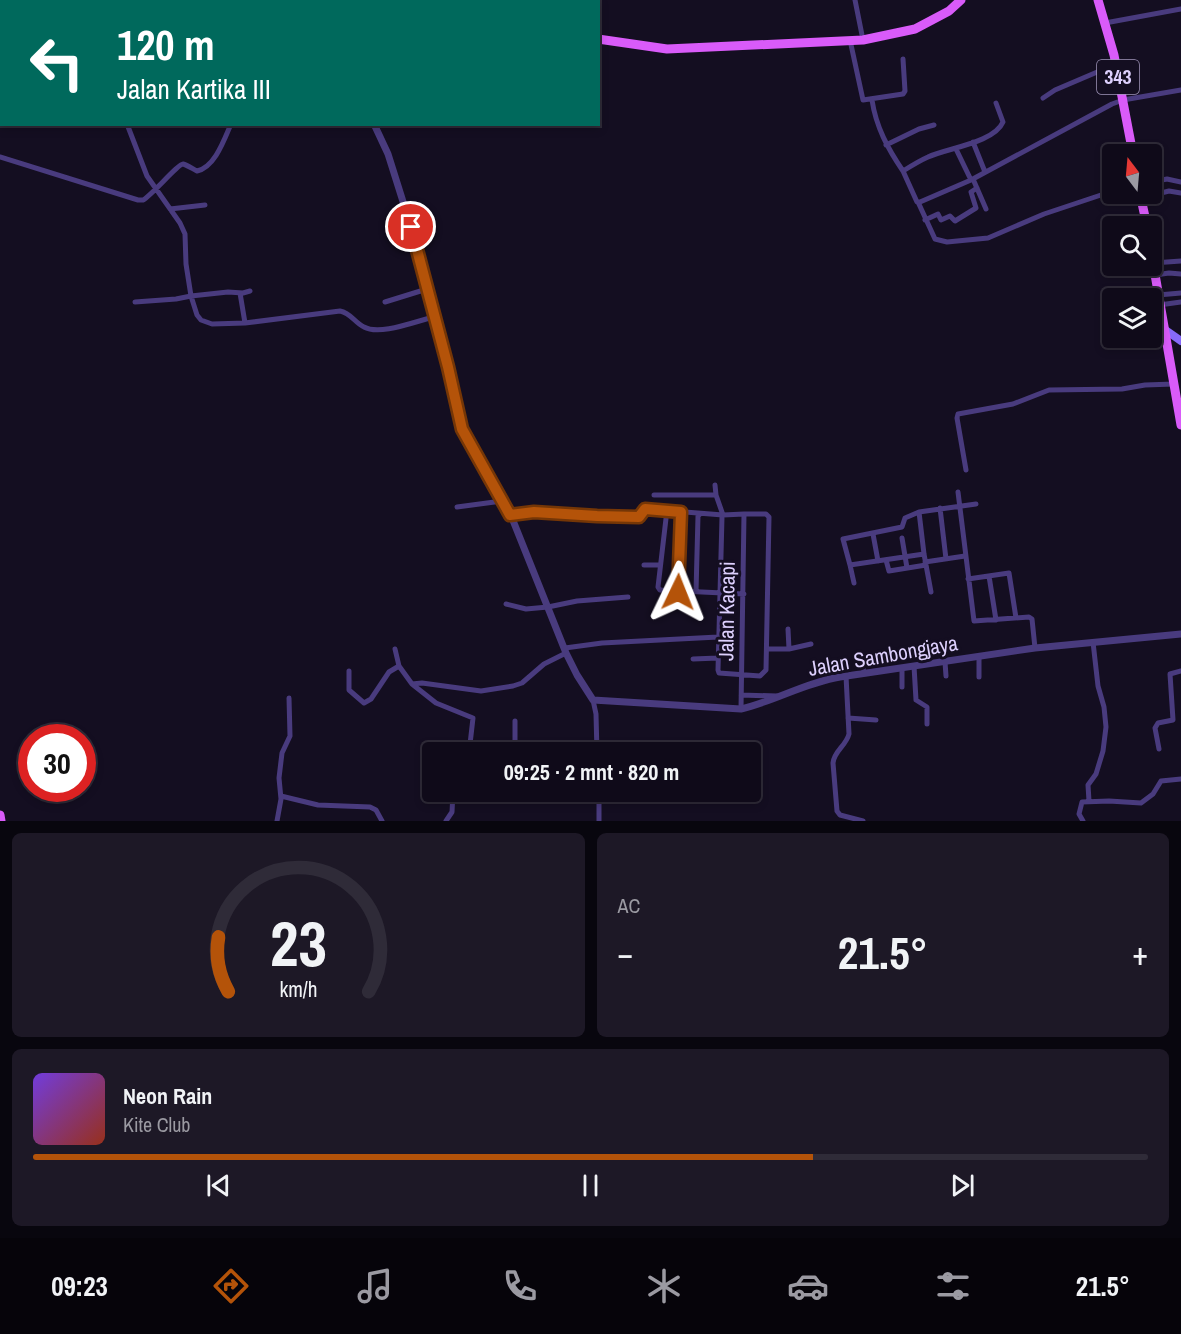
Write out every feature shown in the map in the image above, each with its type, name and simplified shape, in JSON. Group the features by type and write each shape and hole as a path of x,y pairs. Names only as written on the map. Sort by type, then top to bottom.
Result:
{"main road":[{"path":"600,39 667,49 863,40 915,29 949,11 961,0"},
{"name":"343","path":"1098,0 1116,64 1131,144"},
{"path":"1162,323 1181,425"},
{"path":"1164,329 1181,341"},
{"path":"0,815 1,821"}],"street":[{"path":"855,0 863,40"},
{"path":"1105,23 1181,9"},
{"path":"850,40 861,99 872,100 901,96 904,93 903,58"},
{"path":"1043,98 1116,64"},
{"path":"918,202 972,179 1073,124 1124,100 1181,90"},
{"path":"872,100 875,118 886,145 903,171 925,220 939,241 971,241 988,238 1061,207 1102,194"},
{"path":"903,171 930,156 956,149 988,135 1003,124 996,103"},
{"path":"886,145 919,129 934,125"},
{"path":"128,126 147,176 185,234 186,264 191,296 197,315 206,323 245,323 340,311 350,315 366,329 378,331 434,317"},
{"path":"0,157 138,200 147,197 179,165 183,164 197,171 206,168 214,158 230,126"},
{"path":"375,126 388,154 411,227 462,429 510,515 566,651 577,675 593,700 597,742"},
{"path":"973,142 985,172"},
{"path":"956,149 986,209"},
{"path":"1162,180 1181,182"},
{"path":"925,220 938,214 940,220 950,216 955,220 964,216 976,208 971,192 977,188"},
{"path":"1162,192 1181,193"},
{"path":"170,209 205,205"},
{"path":"1162,260 1181,261"},
{"path":"1162,274 1181,274"},
{"path":"385,302 427,289"},
{"path":"135,302 250,291"},
{"path":"240,293 245,323"},
{"path":"1162,295 1181,293"},
{"path":"1162,305 1181,302"},
{"path":"966,470 958,414 1013,404 1049,390 1122,389 1174,384"},
{"path":"510,515 534,512 639,517 645,509 723,515 766,514 769,517 767,649 766,670 763,674 742,676 719,673 717,658 723,515 715,485"},
{"path":"958,492 974,621 1029,617 1032,619 1035,648"},
{"path":"654,495 716,495"},
{"path":"457,507 502,501"},
{"path":"854,583 843,539 902,527 905,518 920,512 976,504"},
{"path":"940,508 946,559"},
{"path":"667,510 658,587 660,590 744,594"},
{"path":"678,592 681,512"},
{"path":"920,512 924,554 932,592"},
{"path":"696,592 698,516 700,514"},
{"name":"Jalan Kacapi","path":"741,709 744,514"},
{"path":"873,534 878,561"},
{"path":"902,538 907,568"},
{"path":"850,565 924,554"},
{"path":"886,560 889,571 965,556"},
{"path":"870,562 871,570"},
{"path":"644,565 660,565"},
{"path":"968,579 1009,573 1016,618"},
{"path":"989,576 996,620"},
{"path":"506,604 526,609 548,608 577,601 628,597"},
{"path":"788,629 789,649"},
{"name":"Jalan Sambongjaya","path":"593,700 741,709 814,682 846,676 1035,648 1181,634"},
{"path":"412,684 422,683 481,691 522,683 544,664 566,651 602,643 718,637"},
{"path":"1089,801 1088,785 1096,774 1103,752 1106,727 1093,642"},
{"path":"767,649 789,649 811,644"},
{"path":"395,649 399,666 412,684 436,703 473,717 471,742"},
{"path":"860,653 864,673"},
{"path":"980,657 980,677"},
{"path":"693,659 717,658"},
{"path":"945,662 946,676"},
{"path":"349,671 349,690 364,703 371,699 389,672 399,666"},
{"path":"914,666 916,700 927,707 927,724"},
{"path":"902,668 902,687"},
{"path":"1159,749 1155,728 1157,724 1173,720 1170,674 1181,671"},
{"path":"846,676 848,739 835,756 833,763 837,811 840,815 863,821"},
{"path":"741,694 777,696"},
{"path":"277,821 281,796 279,778 282,753 290,736 289,698"},
{"path":"848,718 876,720"},
{"path":"514,742 515,721"},
{"path":"1083,821 1079,816 1080,804 1089,801 1141,803 1153,794 1161,781 1181,779"},
{"path":"281,796 318,804 370,807 376,810 382,821"},
{"path":"446,821 450,816 452,802"},
{"path":"599,802 599,821"}],"route":[{"path":"411,227 462,429 510,515 534,512 639,517 645,509 681,512 678,592"}]}
